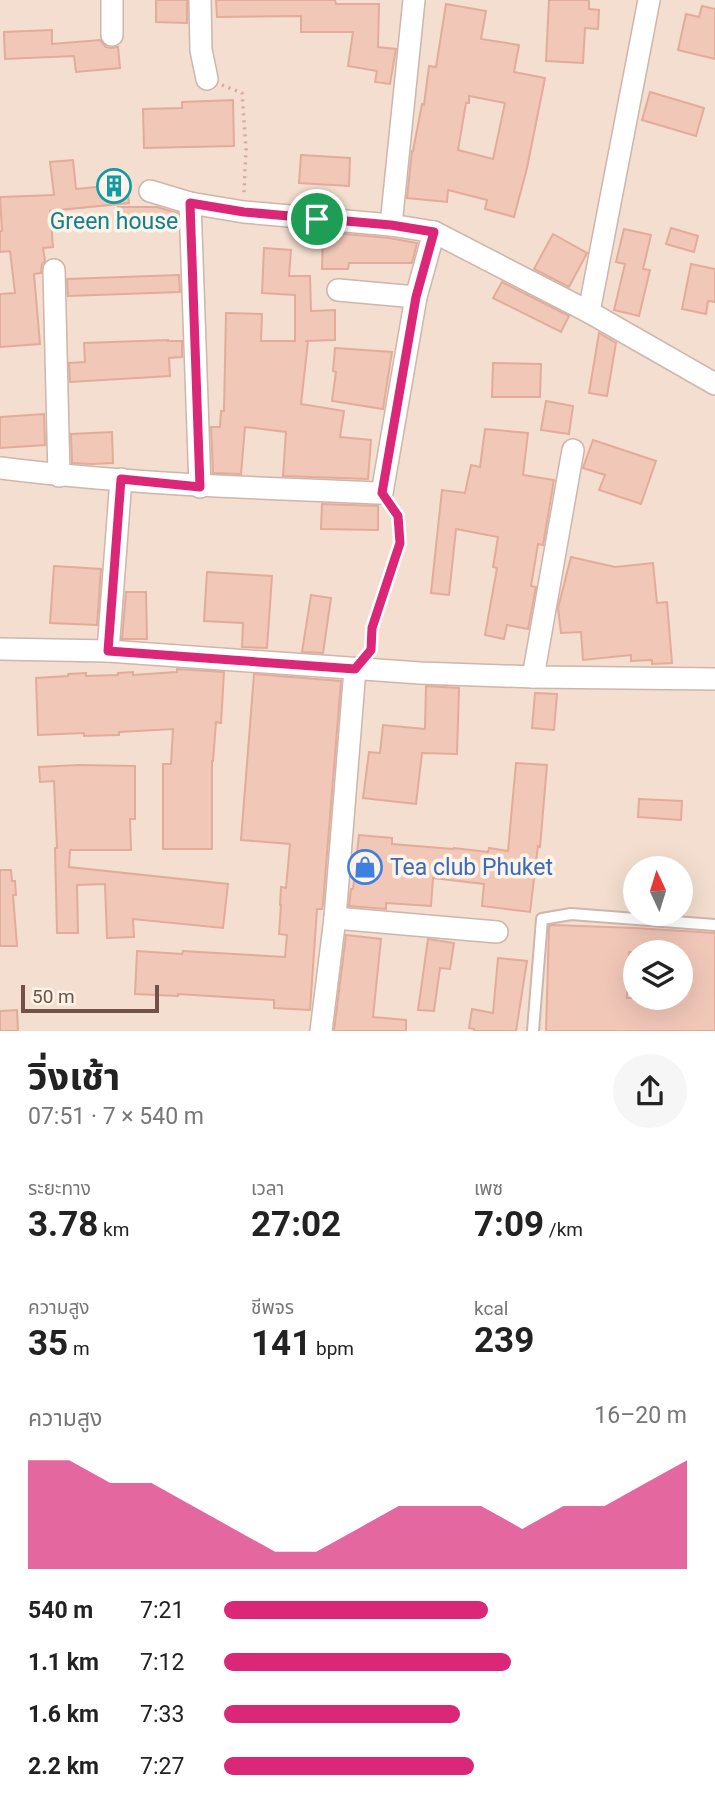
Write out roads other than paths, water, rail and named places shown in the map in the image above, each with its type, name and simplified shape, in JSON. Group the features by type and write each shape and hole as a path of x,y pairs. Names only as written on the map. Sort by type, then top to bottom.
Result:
{"street":[{"path":"111,0 112,36"},
{"path":"200,0 201,50 207,79"},
{"path":"391,225 414,0"},
{"path":"589,312 649,0"},
{"path":"150,191 190,203 244,212 391,225 434,232 589,312 715,384"},
{"path":"190,203 200,487"},
{"path":"0,468 59,476 200,487 382,493 416,297 434,232"},
{"path":"54,270 59,476"},
{"path":"338,290 416,297"},
{"path":"533,677 573,450"},
{"path":"108,651 121,479"},
{"path":"0,649 108,651 355,669 533,677 715,679"},
{"path":"321,1031 335,918 355,669"},
{"path":"335,918 496,932"}],"lane":[{"path":"533,1031 542,919 571,914 715,925"}],"place":[{"name":"Green house","path":"114,186"},
{"name":"Tea club Phuket","path":"365,867"}]}
